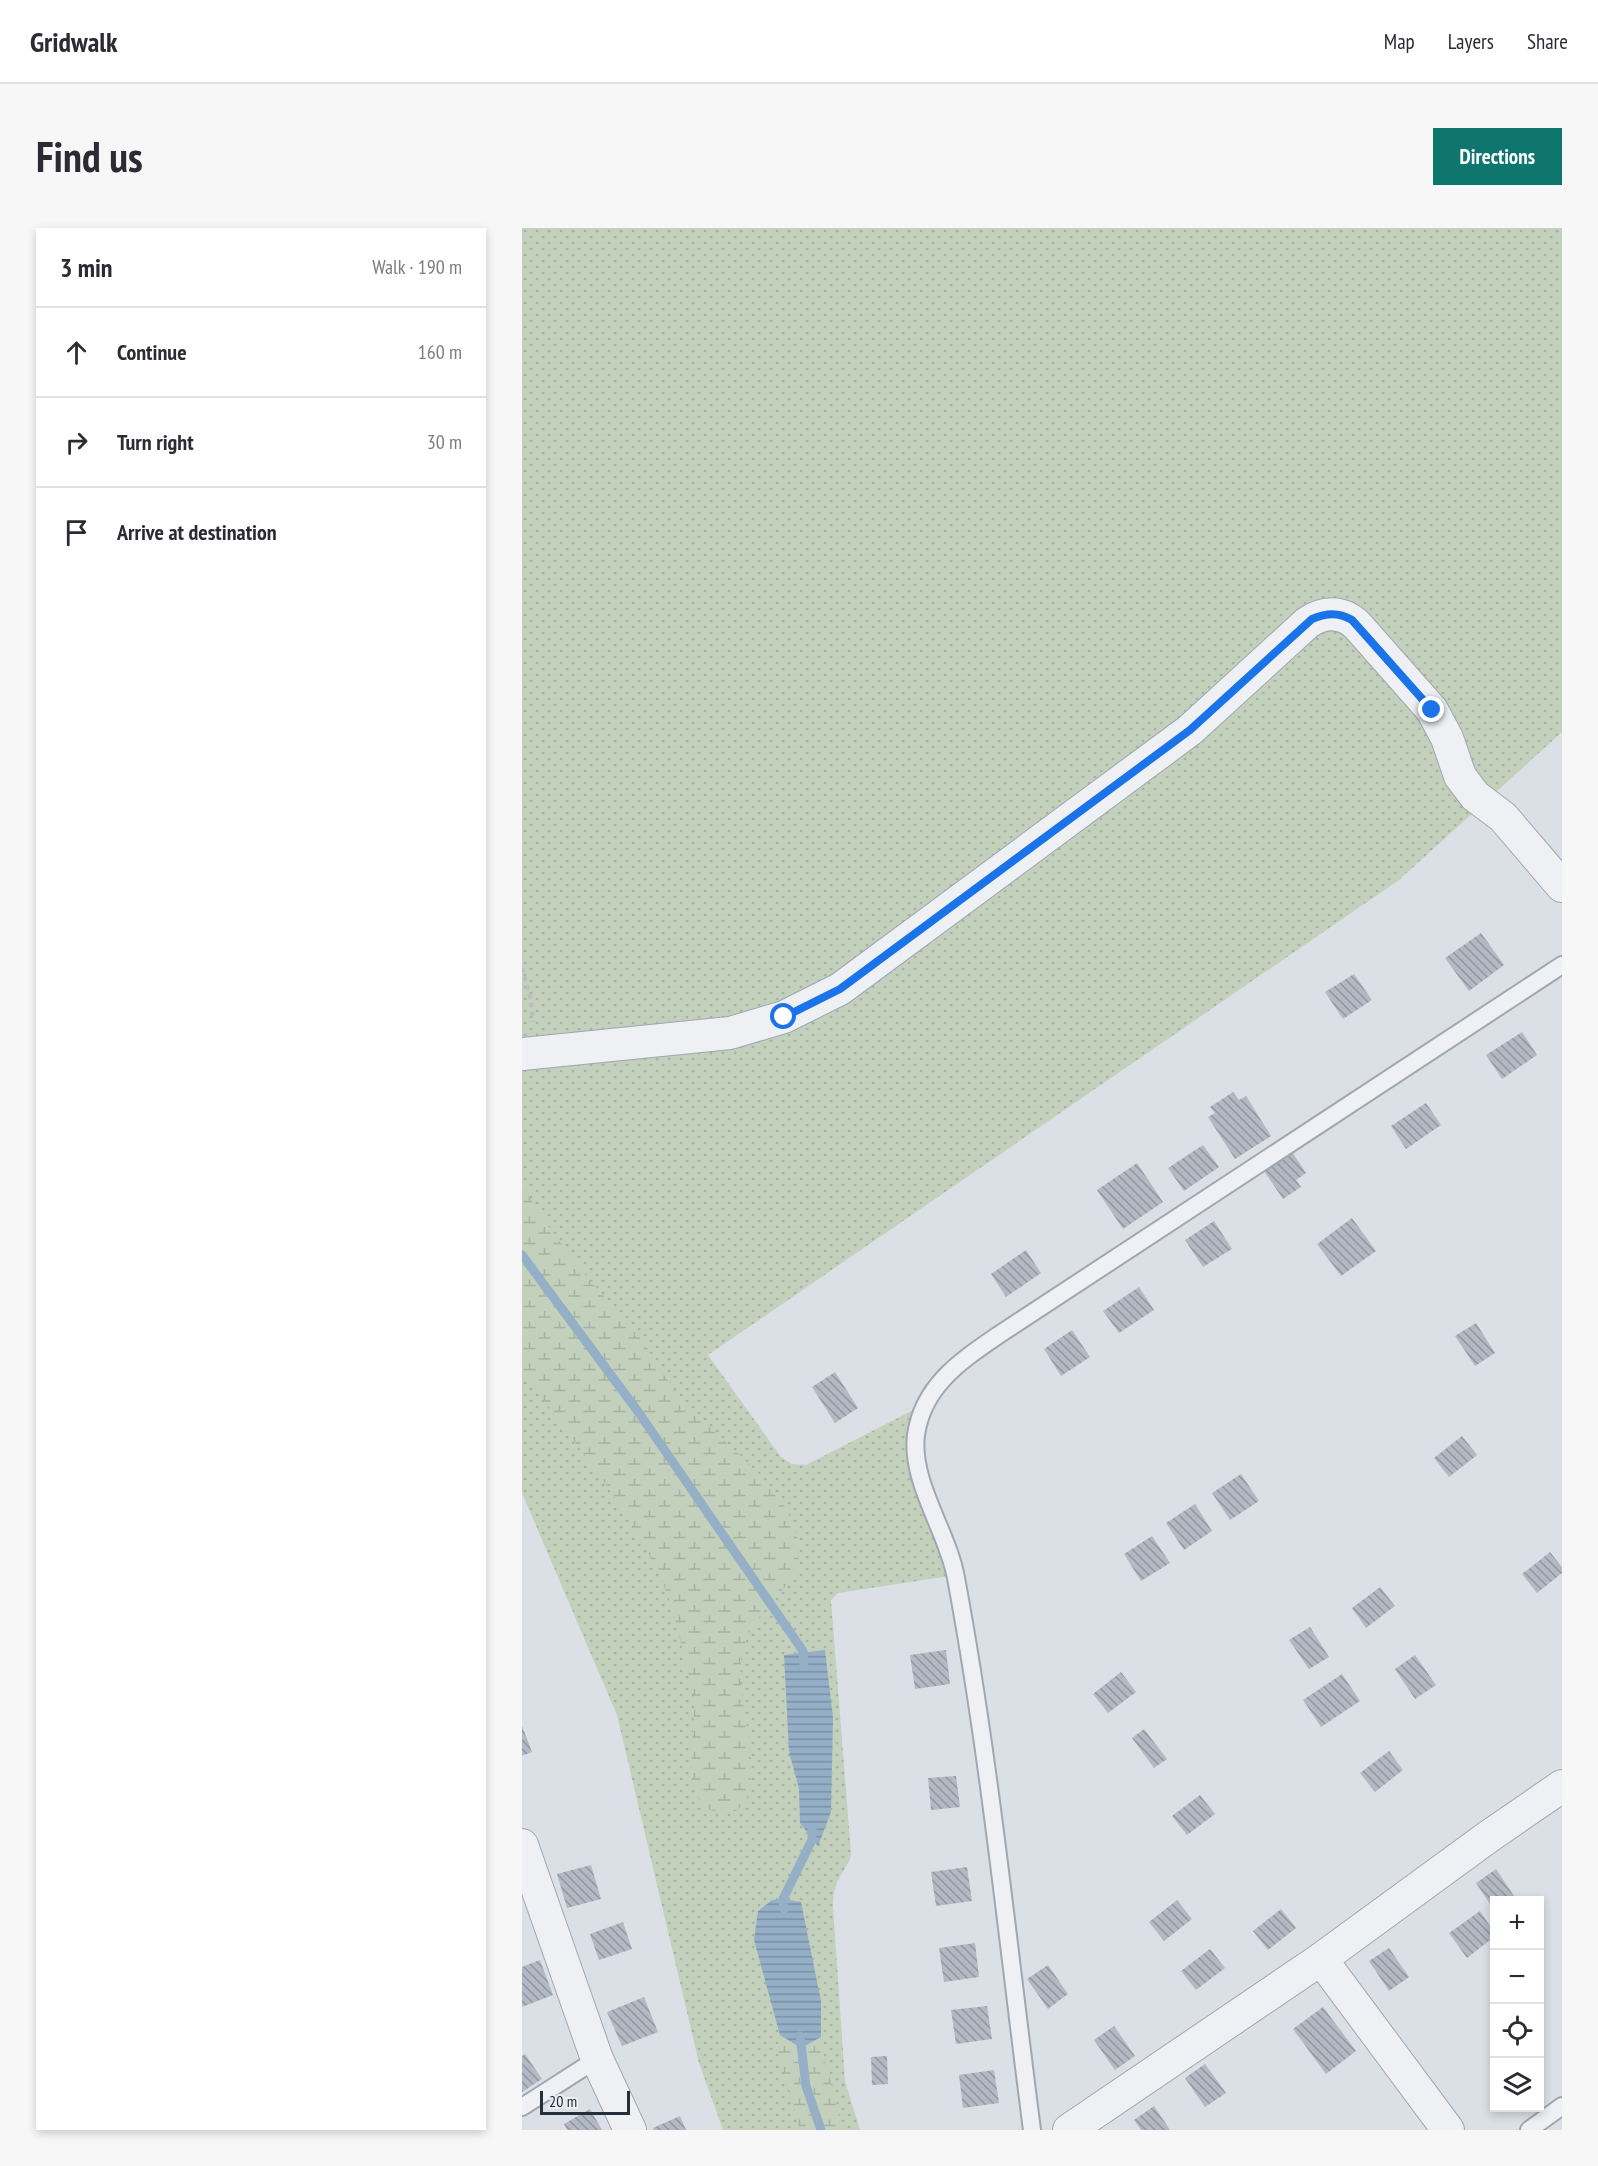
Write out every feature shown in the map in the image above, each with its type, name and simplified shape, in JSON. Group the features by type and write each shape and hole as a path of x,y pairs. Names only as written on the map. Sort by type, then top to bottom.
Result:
{"street":[{"path":"529,1053 730,1033 784,1017 831,994 1162,752 1214,710 1307,623 1322,615 1336,613 1358,625 1432,710 1447,738 1460,776 1474,796 1503,817 1562,886"},
{"path":"1069,2130 1321,1959 1562,1786"},
{"path":"522,1845 597,2059 630,2130"},
{"path":"1321,1959 1448,2130"}],"lane":[{"path":"1032,2130 981,1734 956,1575 947,1544 921,1476 917,1457 916,1438 925,1404 944,1378 977,1350 1562,965"},
{"path":"522,2108 597,2059"},
{"path":"1529,2130 1562,2106"}],"path":[{"path":"522,968 531,1001 529,1053"}],"green space":[{"path":"522,228 1562,228 1562,732 1399,880 708,1355 781,1457 792,1464 806,1465 925,1404 916,1438 956,1575 838,1593 831,1600 851,1854 836,1884 833,1907 845,2081 860,2130 723,2130 699,2063 617,1715 522,1493"},
{"path":"522,1184 558,1240 636,1333 677,1393 692,1411 748,1462 780,1500 792,1520 798,1543 796,1574 753,1626 742,1653 740,1680 750,1746 751,1780 745,1801 739,1809 730,1813 717,1812 705,1806 697,1794 692,1762 694,1696 673,1612 659,1574 640,1538 607,1486 542,1398 522,1377"},
{"path":"780,2035 801,2048 821,2037 824,2058 844,2130 800,2130 779,2053"}],"water":[{"path":"825,1650 833,1718 831,1812 818,1846 800,1823 799,1788 789,1752 784,1655"},
{"path":"772,1900 801,1902 821,2001 821,2037 801,2048 780,2035 754,1940 758,1911"}],"building":[{"path":"1481,933 1504,965 1469,991 1445,958"},
{"path":"1354,974 1372,1000 1343,1019 1325,992"},
{"path":"1522,1032 1537,1055 1502,1079 1486,1055"},
{"path":"1233,1092 1239,1100 1246,1096 1271,1136 1235,1159 1208,1117 1215,1113 1210,1107"},
{"path":"1426,1103 1441,1125 1406,1149 1391,1126"},
{"path":"1203,1145 1219,1167 1184,1191 1168,1168"},
{"path":"1292,1152 1306,1173 1296,1180 1301,1187 1283,1199 1264,1171"},
{"path":"1137,1163 1163,1202 1123,1229 1097,1190"},
{"path":"1352,1218 1376,1251 1341,1276 1317,1244"},
{"path":"1214,1221 1232,1249 1203,1267 1185,1240"},
{"path":"1026,1250 1041,1273 1006,1297 991,1274"},
{"path":"1139,1287 1154,1310 1119,1333 1103,1311"},
{"path":"1476,1323 1495,1353 1475,1366 1455,1336"},
{"path":"1072,1330 1090,1357 1061,1376 1044,1349"},
{"path":"835,1372 858,1408 835,1423 812,1387"},
{"path":"1462,1436 1477,1455 1449,1477 1434,1458"},
{"path":"1241,1474 1259,1501 1230,1520 1212,1493"},
{"path":"1195,1504 1212,1531 1184,1550 1166,1523"},
{"path":"1152,1536 1170,1563 1141,1581 1124,1554"},
{"path":"1550,1552 1562,1567 1562,1573 1537,1593 1522,1574"},
{"path":"1380,1587 1395,1606 1366,1628 1352,1608"},
{"path":"1310,1627 1329,1657 1309,1669 1289,1640"},
{"path":"946,1650 950,1684 915,1689 910,1655"},
{"path":"1415,1655 1436,1685 1415,1699 1395,1669"},
{"path":"1121,1672 1136,1692 1108,1713 1093,1694"},
{"path":"1342,1674 1360,1701 1321,1727 1303,1700"},
{"path":"522,1726 532,1752 522,1756"},
{"path":"1144,1729 1167,1759 1154,1768 1132,1738"},
{"path":"1389,1751 1403,1770 1375,1792 1360,1773"},
{"path":"956,1776 960,1807 931,1810 928,1778"},
{"path":"1200,1795 1215,1814 1187,1835 1172,1816"},
{"path":"591,1865 601,1899 567,1908 557,1874"},
{"path":"967,1867 972,1901 936,1906 931,1872"},
{"path":"1496,1869 1514,1896 1490,1896 1490,1904 1476,1883"},
{"path":"1177,1900 1192,1919 1164,1941 1149,1922"},
{"path":"1281,1909 1296,1928 1268,1950 1253,1931"},
{"path":"1480,1911 1490,1926 1490,1940 1467,1958 1449,1933"},
{"path":"623,1922 632,1949 599,1960 590,1934"},
{"path":"975,1943 979,1977 944,1982 939,1948"},
{"path":"1389,1948 1409,1977 1389,1991 1369,1961"},
{"path":"1210,1949 1225,1968 1196,1990 1181,1971"},
{"path":"540,1960 553,1995 522,2007 522,1967"},
{"path":"1048,1965 1068,1994 1048,2009 1027,1979"},
{"path":"644,1997 658,2032 622,2046 607,2012"},
{"path":"987,2006 992,2039 956,2044 951,2010"},
{"path":"1323,2007 1356,2051 1326,2074 1293,2029"},
{"path":"1114,2026 1135,2056 1115,2070 1094,2040"},
{"path":"525,2054 542,2079 522,2092 522,2056"},
{"path":"887,2056 888,2084 872,2085 871,2057"},
{"path":"1205,2064 1226,2093 1205,2107 1185,2078"},
{"path":"994,2070 999,2103 963,2108 959,2075"},
{"path":"1154,2106 1170,2130 1141,2130 1134,2120"},
{"path":"590,2109 602,2130 567,2130 564,2124"},
{"path":"680,2116 686,2130 654,2130 653,2128"}],"waterway":[{"path":"522,1255 639,1413 803,1651 804,1665"},
{"path":"784,1909 783,1899 812,1840 812,1828"},
{"path":"800,2036 806,2086 821,2130"}],"route":[{"path":"784,1017 840,989 1162,752 1214,710 1312,619 1336,613 1352,620 1432,710"}]}
